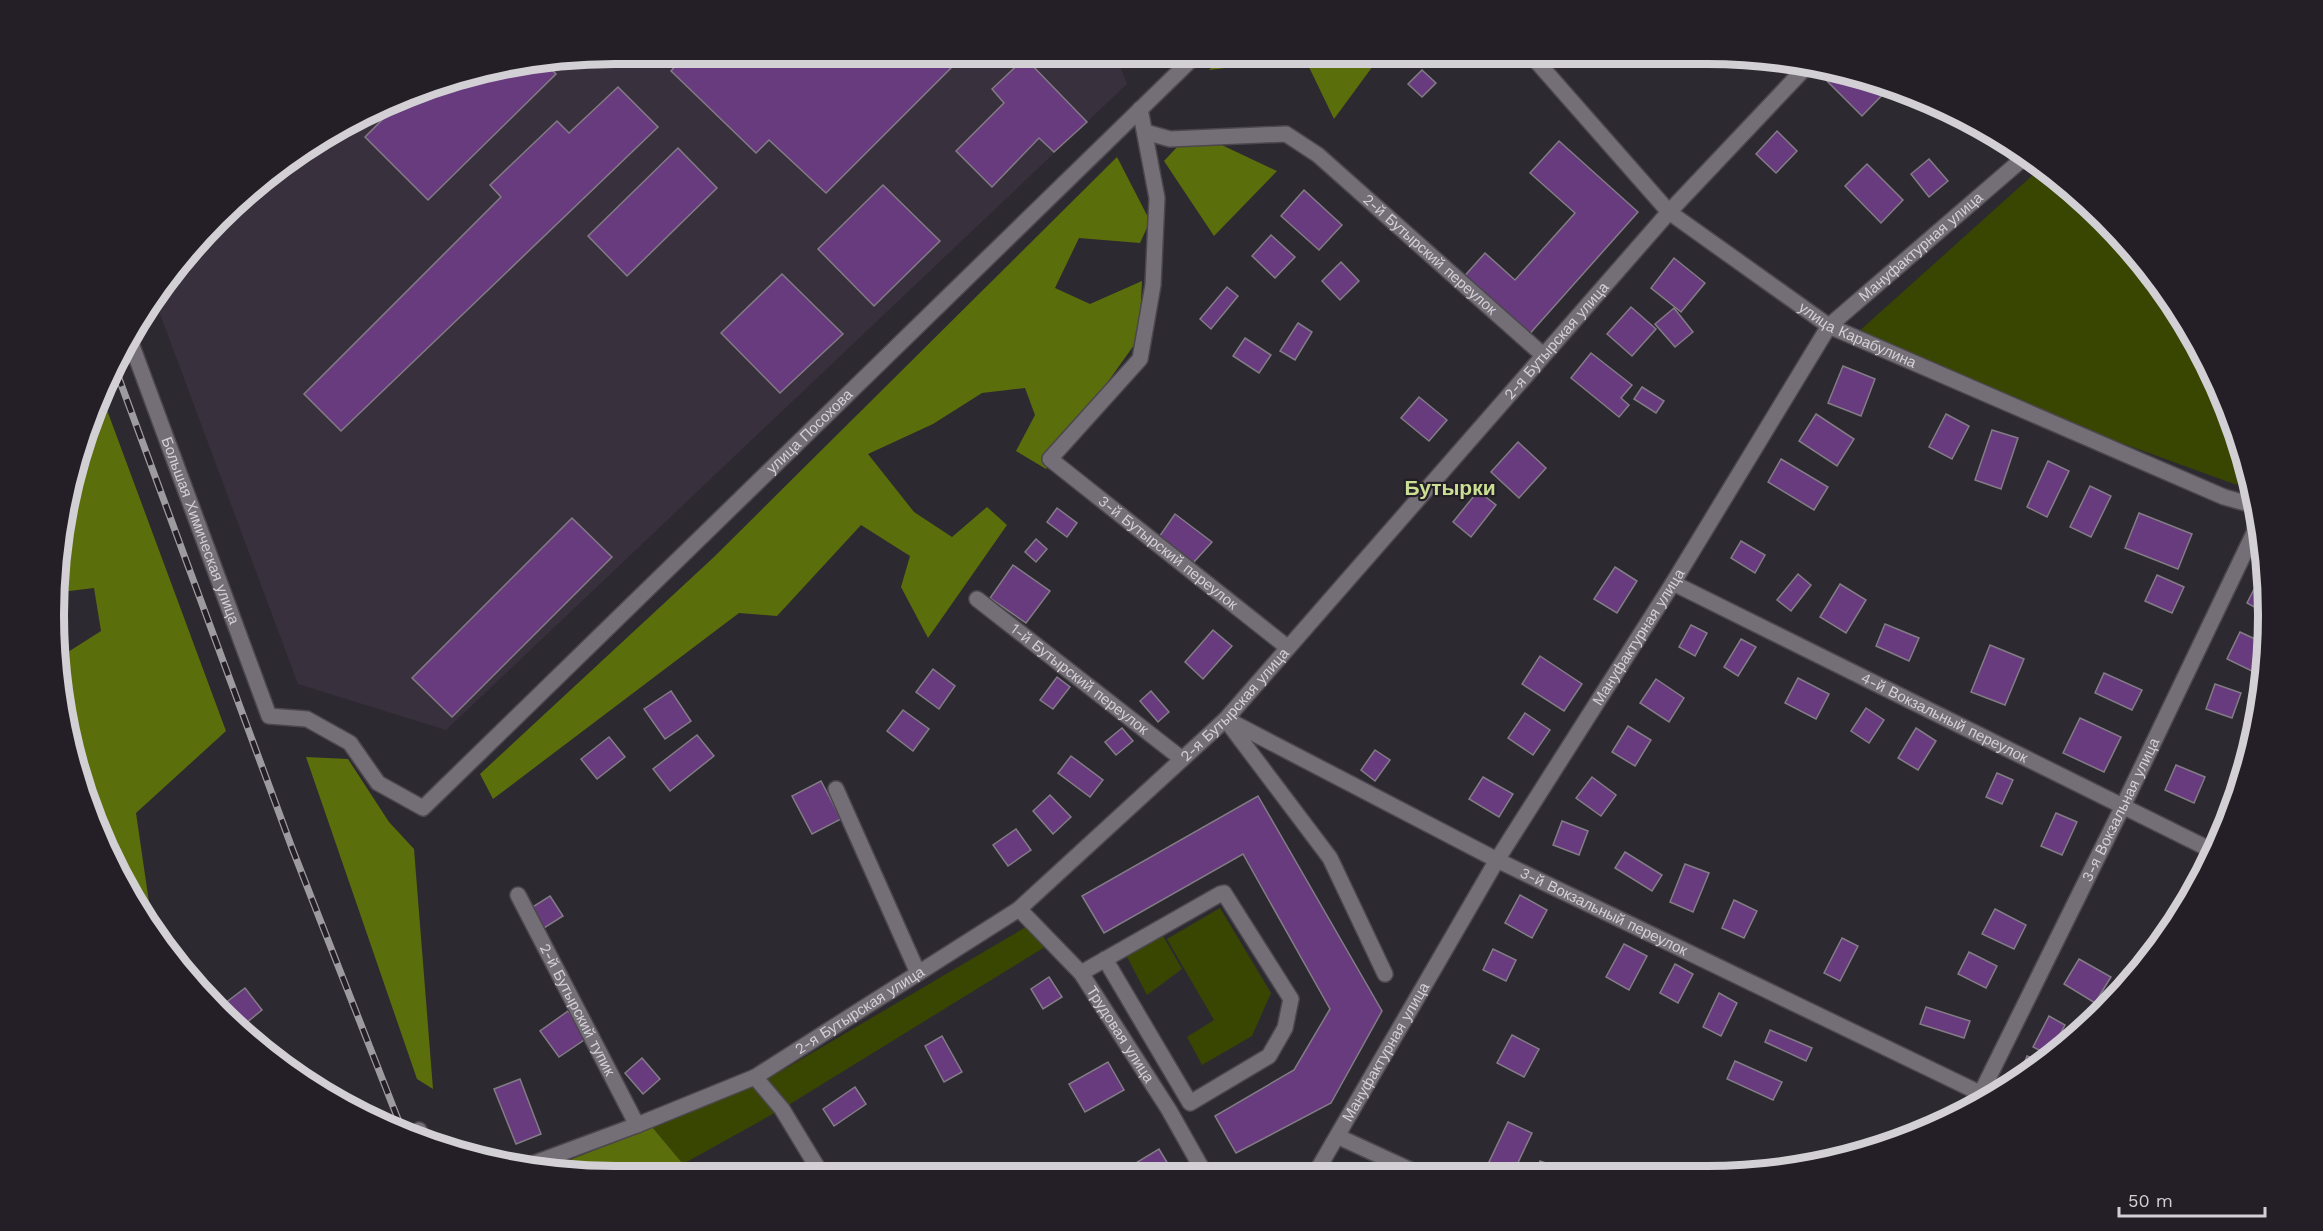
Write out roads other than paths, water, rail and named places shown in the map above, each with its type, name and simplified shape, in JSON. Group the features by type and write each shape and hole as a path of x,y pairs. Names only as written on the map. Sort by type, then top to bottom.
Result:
{"street":[{"name":"улица Посохова","path":"269,716 307,719 350,742 378,783 423,808 1187,64"},
{"name":"улица Карабулина","path":"1539,64 1669,212 1829,326 2224,497 2247,503"},
{"name":"2-я Бутырская улица","path":"539,1161 755,1077 1019,909 1226,719 1669,212 1801,73"},
{"path":"1140,109 1145,132"},
{"name":"2-й Бутырский переулок","path":"1145,132 1170,139 1286,134 1318,155 1543,355"},
{"name":"3-й Бутырский переулок","path":"1145,132 1157,198 1153,285 1140,358 1050,459 1287,647"},
{"name":"Мануфактурная улица","path":"1320,1166 1497,860 1673,583 1829,326 2020,161"},
{"name":"Большая Химическая улица","path":"132,350 269,716"},
{"name":"3-я Вокзальная улица","path":"1985,1092 2253,536"},
{"name":"4-й Вокзальный переулок","path":"1673,583 2207,848"},
{"name":"1-й Бутырский переулок","path":"977,599 1182,759"},
{"path":"1226,719 1330,858 1385,974"},
{"name":"3-й Вокзальный переулок","path":"1226,719 1497,860 1978,1096"},
{"path":"836,789 918,973"},
{"path":"1081,973 1105,959 1224,893 1291,999 1285,1028 1269,1056 1190,1102 1105,959"},
{"name":"2-й Бутырский тупик","path":"518,895 637,1125"},
{"name":"Трудовая улица","path":"1019,909 1081,973 1169,1110 1200,1166"},
{"path":"755,1077 782,1109 817,1166"},
{"path":"1339,1137 1402,1166"}],"railway":[{"path":"119,377 292,848 399,1122"}],"district":[{"name":"Бутырки","path":"1450,488"}]}
